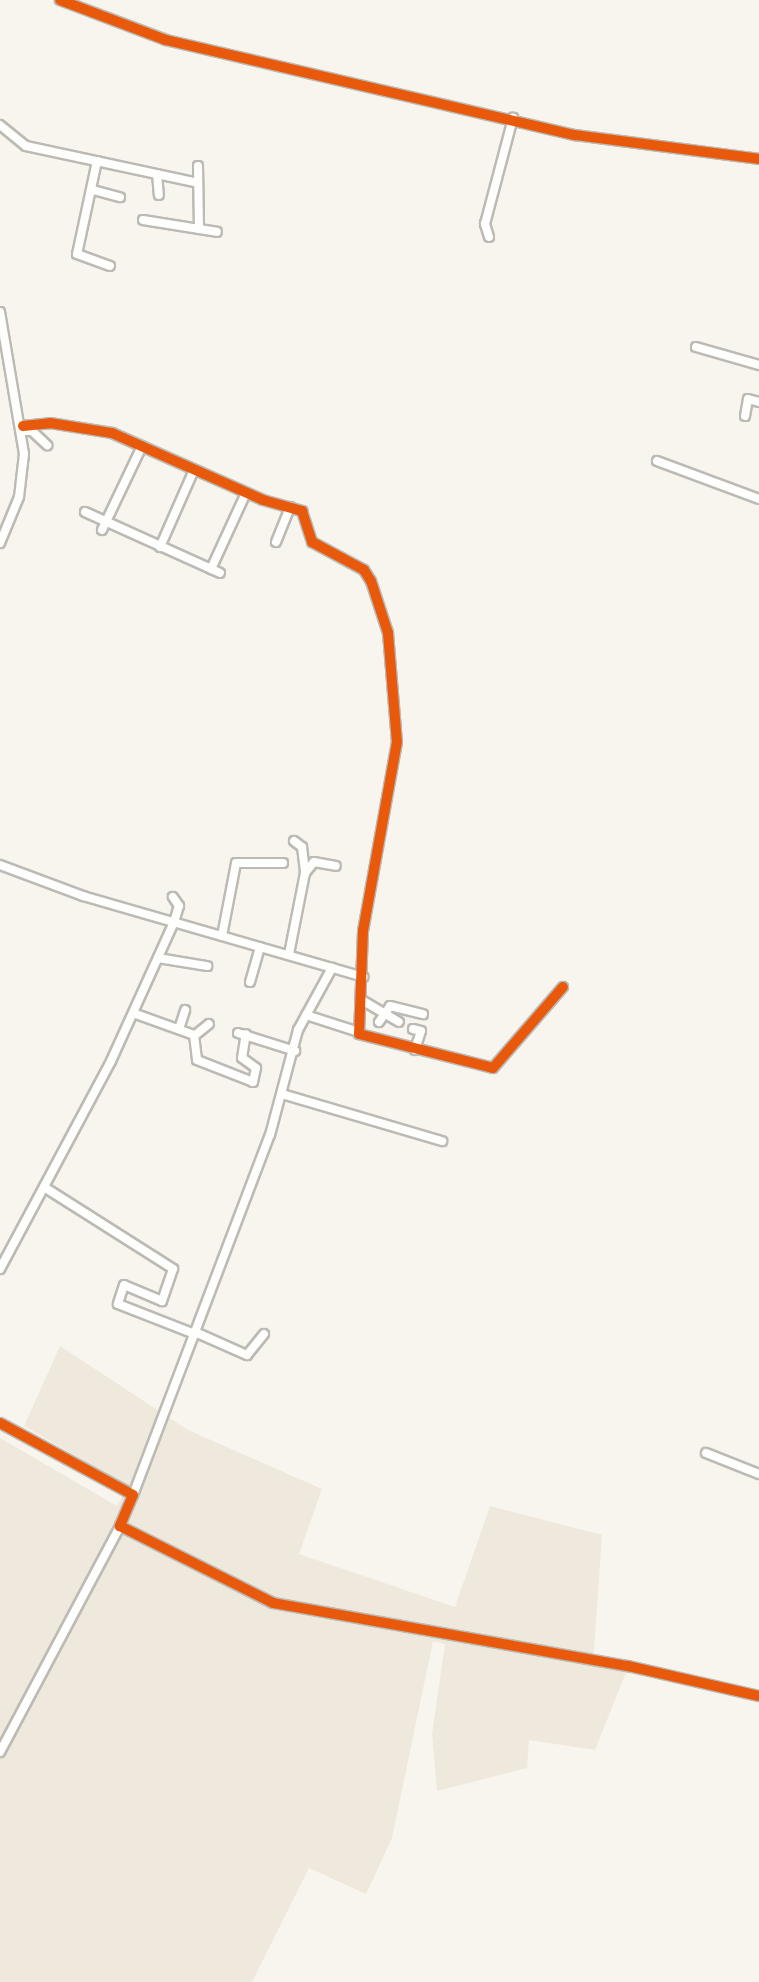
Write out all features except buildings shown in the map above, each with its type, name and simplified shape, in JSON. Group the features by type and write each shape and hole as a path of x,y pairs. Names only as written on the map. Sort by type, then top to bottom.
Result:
{"street":[{"path":"60,0 166,40 513,118 575,135 759,159"},
{"path":"489,237 485,224 513,118"},
{"path":"0,125 15,143 197,182"},
{"path":"97,161 77,254 110,266"},
{"path":"198,166 199,229"},
{"path":"157,174 159,195"},
{"path":"93,190 120,197"},
{"path":"143,220 217,232"},
{"path":"0,312 23,428 19,497 0,543"},
{"path":"696,347 759,365"},
{"path":"745,416 748,399 759,402"},
{"path":"23,428 50,423 112,433 246,493 290,507 305,516 315,545 367,572 388,633 397,742 363,931 359,1032"},
{"path":"23,428 32,431 47,445"},
{"path":"104,526 142,446"},
{"path":"657,461 759,499"},
{"path":"160,547 194,470"},
{"path":"85,512 104,526 216,571 246,493"},
{"path":"276,542 290,507"},
{"path":"289,954 305,873 302,847 294,841"},
{"path":"305,873 314,862 336,866"},
{"path":"222,936 236,863 283,863"},
{"path":"0,865 174,922 363,977"},
{"path":"0,1269 133,1013 174,922 179,906 173,897"},
{"path":"250,982 260,947"},
{"path":"158,958 207,966"},
{"path":"0,1752 120,1526 195,1333 282,1094 306,1015 332,968"},
{"path":"306,1015 415,1050 493,1068 563,987"},
{"path":"360,999 399,1022"},
{"path":"379,1022 384,1012 393,1005 423,1014"},
{"path":"179,1029 185,1010"},
{"path":"133,1013 194,1036"},
{"path":"194,1036 209,1024"},
{"path":"413,1029 421,1031 415,1050"},
{"path":"341,1040 345,1030"},
{"path":"194,1036 197,1060 253,1082 256,1068 242,1058 242,1034 295,1051"},
{"path":"282,1094 442,1141"},
{"path":"44,1187 173,1269 155,1319"},
{"path":"162,1301 124,1285 118,1300 122,1307 247,1355 264,1334"},
{"path":"0,1423 133,1495"},
{"path":"706,1453 759,1474"},
{"path":"120,1526 273,1603 632,1667 759,1696"}],"shaded area":[{"path":"60,1346 188,1430 322,1489 299,1554 455,1607 490,1506 602,1535 593,1664 627,1670 595,1750 529,1740 527,1768 437,1791 432,1734 445,1644 433,1641 392,1838 366,1894 309,1868 252,1982 0,1982 0,1438 117,1506 128,1486 24,1426"}],"cycle path":[{"path":"60,0 166,40 575,135 759,159"},
{"path":"23,426 50,423 112,433 263,500 302,511 312,542 364,570 371,581 388,633 397,742 363,931 359,1034 493,1068 563,987"},
{"path":"0,1423 133,1495 120,1526 273,1603 628,1666 759,1696"}]}
